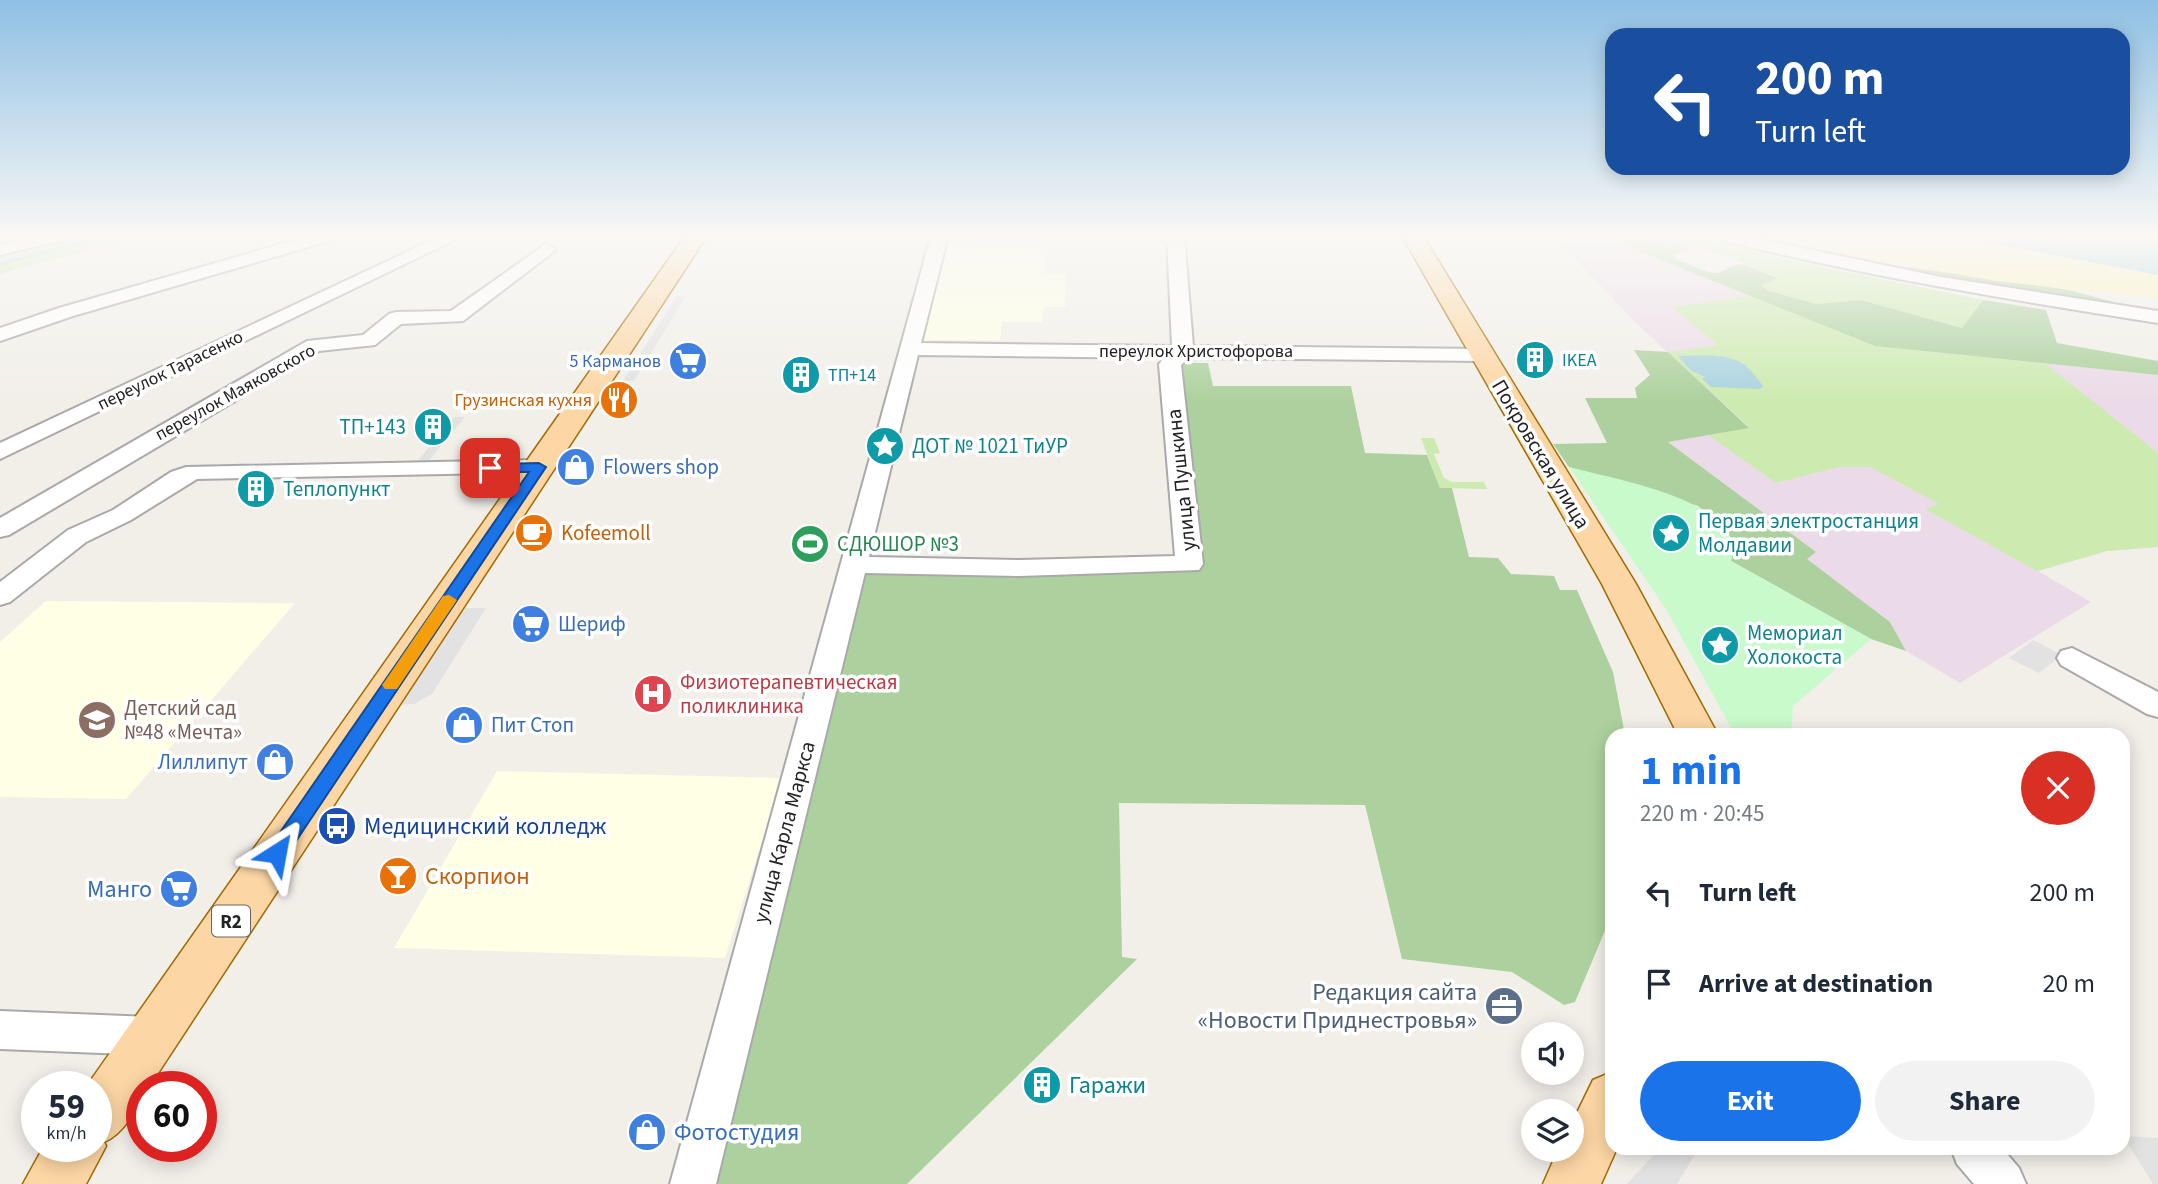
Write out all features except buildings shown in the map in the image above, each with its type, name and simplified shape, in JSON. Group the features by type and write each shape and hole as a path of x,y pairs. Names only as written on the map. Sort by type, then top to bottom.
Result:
{"main road":[{"name":"R2","path":"112,1095 658,291"},
{"name":"Покровская улица","path":"1445,291 1619,584 1694,728"},
{"name":"Покровская улица","path":"1666,674 1678,728"},
{"path":"1573,1184 1605,1113"},
{"path":"1573,1184 1605,1154"},
{"path":"52,1184 67,1162"}],"street":[{"path":"0,335 137,291"},
{"name":"переулок Тарасенко","path":"0,452 336,291"},
{"name":"переулок Маяковского","path":"2,526 314,345 368,341 396,318 457,317 491,291"},
{"name":"улица Карла Маркса","path":"693,1184 925,291"},
{"name":"улица Пушкина","path":"854,565 1020,568 1189,564 1170,364 1184,351 1179,291"},
{"path":"1988,291 2158,317"},
{"path":"249,332 314,345"},
{"name":"переулок Христофорова","path":"910,349 1482,355"},
{"path":"0,596 77,536 122,515 180,477 195,472 539,467"},
{"path":"2072,658 2158,706"},
{"path":"0,1030 151,1036"},
{"path":"1979,1155 2003,1184"}],"shaded area":[{"path":"932,291 1065,291 1065,307 1044,307 1042,322 1002,322 1000,340 919,340"},
{"path":"1606,291 1739,291 1875,346 2158,375 2158,547 2107,551 2038,571 2091,602 1960,683 1906,651 1890,622 1806,559 1815,552 1667,441 1749,427 1636,323"},
{"path":"677,296 685,297 634,381 622,382"},
{"path":"454,417 465,417 426,464 415,464"},
{"name":"Детский сад №48 «Мечта»","path":"46,601 295,603 126,799 0,797 0,642"},
{"path":"459,608 486,608 432,694 414,704 396,705"},
{"path":"2033,640 2062,655 2039,673 2009,658"},
{"path":"497,771 782,778 725,958 394,948"},
{"path":"2130,1136 2158,1138 2158,1184 2153,1184 2130,1147"},
{"path":"1654,1155 1695,1155 1677,1184 1627,1184"}],"green space":[{"path":"1739,291 1771,291 1816,304 1861,300 1962,328 1983,300 2046,310 2057,343 2158,361 2158,375 1875,346"},
{"path":"1771,291 1940,291 1983,300 1963,328 1861,300 1816,304"},
{"path":"2013,291 2074,291 2118,303 2110,305"},
{"path":"1751,296 1875,346 2046,364 2158,453 2158,547 2107,551 2037,571 1925,509 1939,504 1870,467 1839,467 1776,483 1708,435 1749,427 1668,352 1718,345 1672,307"},
{"path":"1634,350 1668,352 1749,428 1668,442 1816,552 1807,559 1890,622 1906,651 1871,639 1731,561 1733,542 1727,531 1698,506 1569,467 1553,444 1607,443 1585,398 1637,398 1635,388 1650,375"},
{"path":"1177,363 1208,363 1213,386 1351,386 1365,453 1427,455 1440,488 1452,488 1469,557 1498,558 1511,574 1554,576 1560,590 1577,590 1613,672 1624,728 1605,728 1605,931 1575,1002 1564,1005 1512,972 1402,959 1365,805 1119,803 1122,957 1137,959 907,1184 713,1184 864,572 1021,574 1201,569"},
{"path":"1421,438 1434,438 1440,453 1434,454 1444,478 1452,482 1484,482 1487,489 1440,488"},
{"path":"1569,467 1643,486 1698,507 1718,522 1730,540 1731,561 1871,639 1793,706 1791,728 1731,728 1666,609"}],"sand":[{"path":"2094,291 2158,291 2158,298"}],"water":[{"path":"1678,356 1727,357 1740,362 1763,386 1760,389 1711,387 1702,379 1705,377 1690,370"}],"slow traffic":[{"path":"391,685 449,600"}],"place":[{"name":"IKEA","path":"1535,360"},
{"name":"5 Карманов","path":"688,361"},
{"name":"ТП+14","path":"801,375"},
{"name":"Грузинская кухня","path":"619,400"},
{"name":"ТП+143","path":"433,427"},
{"name":"ДОТ № 1021 ТиУР","path":"885,446"},
{"name":"Flowers shop","path":"576,467"},
{"name":"Теплопункт","path":"256,489"},
{"name":"Kofeemoll","path":"534,533"},
{"name":"Первая электростанция Молдавии","path":"1671,533"},
{"name":"СДЮШОР №3","path":"810,544"},
{"name":"Шериф","path":"531,624"},
{"name":"Мемориал Холокоста","path":"1720,645"},
{"name":"Физиотерапевтическая поликлиника","path":"653,694"},
{"name":"Детский сад №48 «Мечта»","path":"97,720"},
{"name":"Пит Стоп","path":"464,725"},
{"name":"Лиллипут","path":"275,762"},
{"name":"Медицинский колледж","path":"337,826"},
{"name":"Скорпион","path":"398,876"},
{"name":"Манго","path":"179,889"},
{"name":"Редакция сайта «Новости Приднестровья»","path":"1504,1006"},
{"name":"Гаражи","path":"1042,1085"},
{"name":"Фотостудия","path":"647,1132"}],"route":[{"path":"277,853 539,467 490,468"}]}
